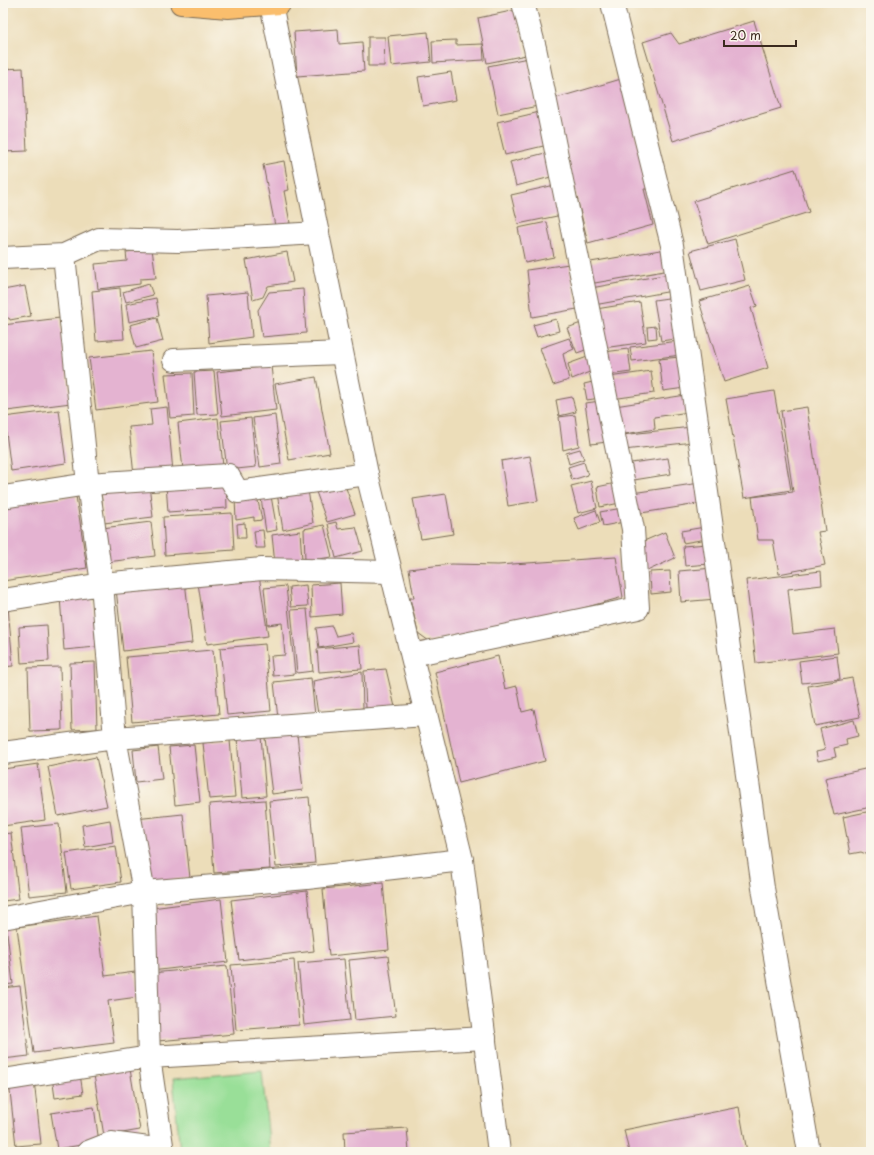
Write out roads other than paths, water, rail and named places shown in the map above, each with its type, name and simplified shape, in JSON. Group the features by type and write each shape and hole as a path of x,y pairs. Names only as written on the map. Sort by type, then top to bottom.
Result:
{"main road":[{"path":"181,3 228,7 276,4"}],"street":[{"path":"412,655 638,608 633,529 535,48 524,3"},
{"path":"612,3 672,245 763,888 809,1152"},
{"path":"276,4 341,353 367,474 462,860 499,1152"},
{"path":"3,258 64,255 99,240 178,241 318,233"},
{"path":"64,255 88,484 102,584 115,738 144,892 149,1057 163,1151 110,1143 88,1152"},
{"path":"174,360 341,353"},
{"path":"3,497 88,484 228,475 238,492 367,474"},
{"path":"3,600 102,584 262,569 390,572"},
{"path":"3,752 115,738 426,715"},
{"path":"3,918 144,892 307,878 462,860"},
{"path":"3,1080 149,1057 485,1038"}]}
